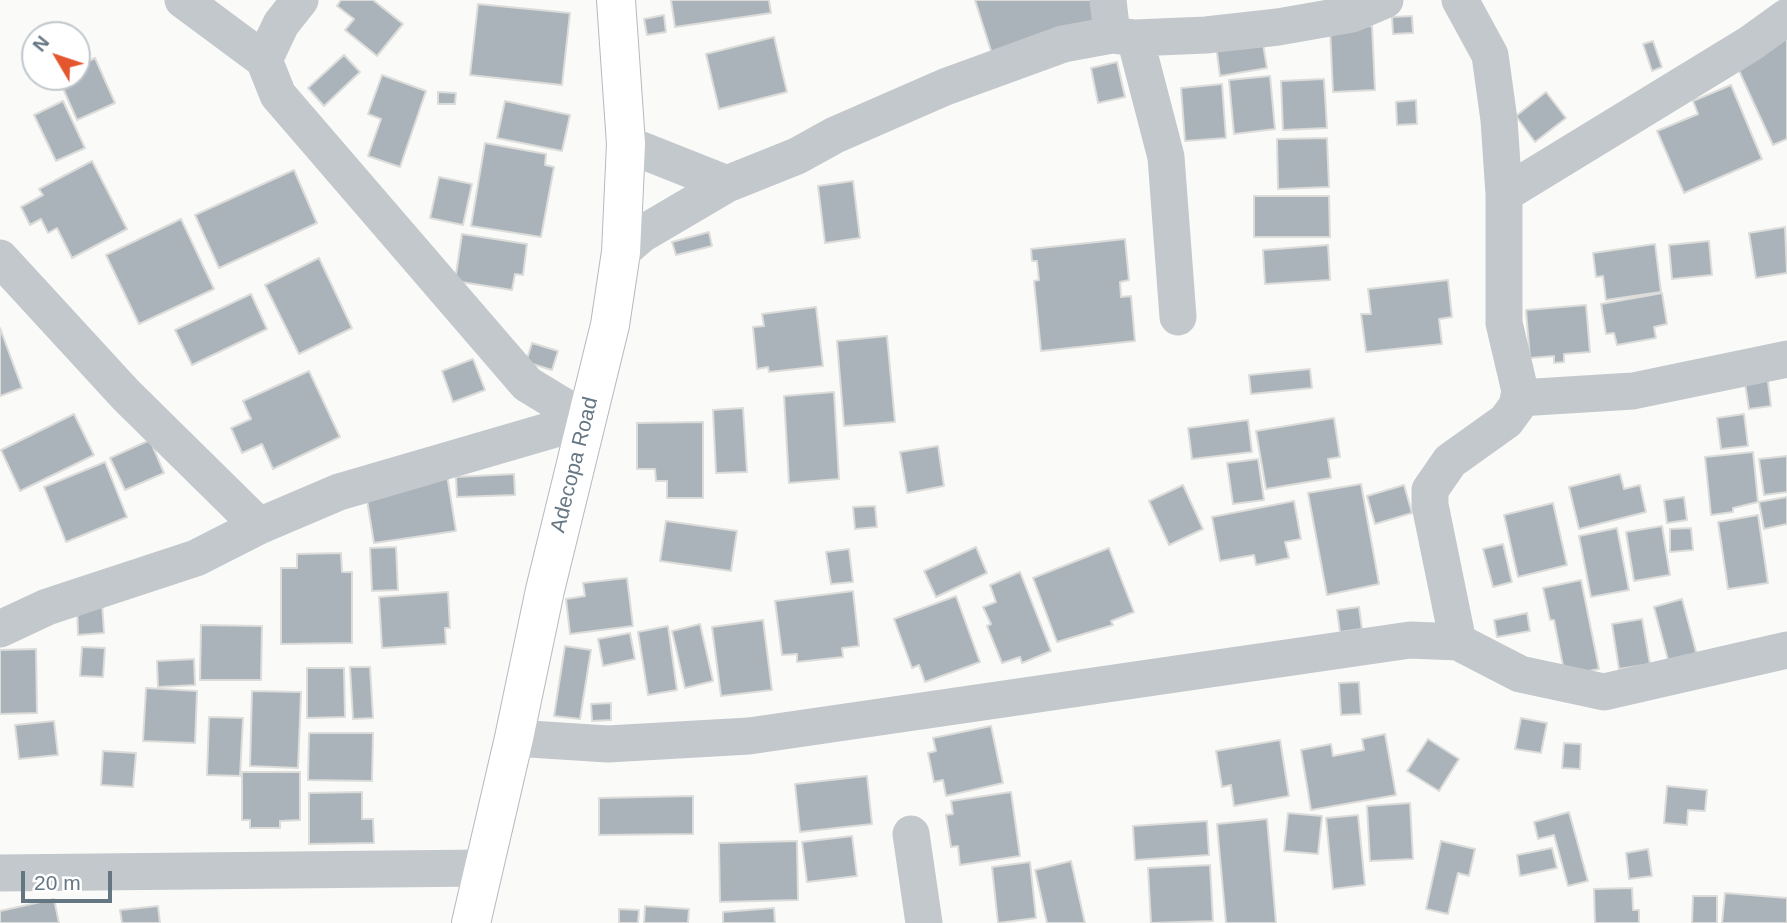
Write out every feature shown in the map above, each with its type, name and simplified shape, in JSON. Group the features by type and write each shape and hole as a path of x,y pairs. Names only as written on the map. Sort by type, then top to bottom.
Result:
{"street":[{"path":"183,0 264,60 278,95 527,384 586,420"},
{"path":"264,60 281,24 300,0"},
{"name":"Adecopa Road","path":"471,923 545,590 610,325 621,252 626,144 616,0"},
{"path":"621,252 642,234 727,184 797,156 835,135 945,87 1118,24 1206,35 1278,27 1352,13 1385,0"},
{"path":"1458,642 1430,505 1430,490 1450,461 1506,421 1520,391 1504,323 1504,194 1499,120 1490,55 1460,0"},
{"path":"1504,194 1751,43 1787,17"},
{"path":"1118,24 1166,157 1178,317"},
{"path":"626,144 727,184"},
{"path":"0,258 126,395 258,526"},
{"path":"1519,398 1633,391 1787,359"},
{"path":"0,629 47,607 196,558 258,526 339,492 586,420"},
{"path":"514,738 608,744 749,736 1410,640 1458,642 1520,674 1604,692 1787,650"},
{"path":"911,834 924,923"},
{"path":"0,873 484,868"}],"building":[{"path":"341,0 373,0 403,24 377,56 345,30 354,19 337,6"},
{"path":"671,0 769,0 771,13 675,27"},
{"path":"975,0 1092,0 1099,21 992,54"},
{"path":"478,4 570,13 562,85 470,75"},
{"path":"664,15 666,32 647,35 644,19"},
{"path":"1412,16 1413,33 1393,34 1392,17"},
{"path":"1372,26 1375,90 1333,92 1330,29"},
{"path":"774,37 787,92 719,109 706,54"},
{"path":"1262,38 1267,68 1220,76 1216,46"},
{"path":"1787,38 1787,139 1773,145 1735,62"},
{"path":"1653,41 1662,67 1652,71 1643,44"},
{"path":"344,55 360,72 324,106 308,88"},
{"path":"95,58 115,103 77,120 64,91 91,91 91,60"},
{"path":"1117,62 1125,97 1098,103 1091,68"},
{"path":"382,75 426,91 400,167 368,156 381,119 368,114"},
{"path":"1270,76 1275,129 1234,134 1229,80"},
{"path":"1324,79 1327,128 1283,130 1281,81"},
{"path":"1222,84 1226,138 1185,141 1181,88"},
{"path":"1731,85 1762,159 1684,193 1657,131 1698,114 1693,101"},
{"path":"438,92 456,93 455,104 438,104"},
{"path":"1546,92 1566,118 1535,142 1516,116"},
{"path":"1416,100 1417,124 1397,125 1396,102"},
{"path":"63,101 85,148 56,161 34,115"},
{"path":"505,101 570,115 562,151 497,138"},
{"path":"1327,138 1329,187 1278,189 1277,139"},
{"path":"485,143 546,154 545,165 554,167 541,237 471,226"},
{"path":"92,161 127,229 72,258 57,228 48,233 41,219 30,225 21,207 43,195 39,189"},
{"path":"294,170 317,223 219,268 195,215"},
{"path":"439,177 472,184 463,225 430,218"},
{"path":"853,181 860,238 825,243 818,186"},
{"path":"1254,196 1329,196 1330,237 1254,237"},
{"path":"181,219 214,289 139,324 106,255"},
{"path":"1785,227 1787,273 1756,278 1749,233"},
{"path":"709,232 712,246 676,255 672,242"},
{"path":"462,234 527,244 523,275 515,274 512,290 455,281"},
{"path":"1125,239 1129,280 1120,282 1121,297 1131,296 1135,341 1041,351 1034,281 1039,280 1037,261 1032,261 1031,249"},
{"path":"1709,241 1712,275 1672,279 1669,245"},
{"path":"1655,244 1661,292 1606,300 1603,276 1596,277 1593,253"},
{"path":"1328,245 1330,280 1265,284 1263,250"},
{"path":"319,258 352,328 299,354 265,285"},
{"path":"1448,280 1452,317 1439,319 1442,344 1366,352 1361,314 1371,314 1368,289"},
{"path":"1662,293 1667,324 1654,327 1656,338 1617,345 1614,333 1606,334 1601,304"},
{"path":"251,294 267,329 192,365 175,330"},
{"path":"1586,305 1590,352 1564,354 1564,362 1554,363 1554,356 1530,358 1526,310"},
{"path":"816,307 823,366 769,372 768,367 757,369 753,327 764,326 762,314"},
{"path":"0,328 22,388 0,396"},
{"path":"887,336 895,422 844,426 837,341"},
{"path":"532,343 558,351 552,370 526,362"},
{"path":"473,359 485,390 453,402 442,371"},
{"path":"1310,369 1312,388 1251,394 1249,375"},
{"path":"309,371 340,437 273,469 262,444 242,453 231,428 251,419 243,401"},
{"path":"1767,374 1771,406 1749,409 1744,377"},
{"path":"834,392 839,479 789,483 784,396"},
{"path":"743,408 747,472 716,473 713,410"},
{"path":"74,414 94,455 20,491 1,450"},
{"path":"1744,414 1748,446 1721,449 1717,418"},
{"path":"1334,418 1340,457 1328,459 1331,478 1266,489 1256,431"},
{"path":"1248,420 1252,452 1192,459 1188,428"},
{"path":"703,422 703,498 667,498 667,481 656,481 655,469 637,469 637,423"},
{"path":"150,440 164,473 125,490 110,458"},
{"path":"938,446 944,486 907,493 900,452"},
{"path":"1753,452 1758,502 1733,508 1733,512 1711,515 1705,457"},
{"path":"1787,456 1787,492 1764,495 1759,459"},
{"path":"1258,459 1264,500 1233,504 1227,463"},
{"path":"105,462 127,517 66,542 44,487"},
{"path":"514,474 515,495 457,497 456,477"},
{"path":"1620,474 1624,489 1640,485 1646,512 1579,529 1569,487"},
{"path":"447,475 456,531 374,543 365,488"},
{"path":"1361,484 1379,584 1327,595 1308,493"},
{"path":"1183,485 1203,529 1169,545 1149,501"},
{"path":"1404,485 1412,513 1375,524 1367,496"},
{"path":"1684,497 1687,520 1667,523 1664,500"},
{"path":"1787,497 1787,524 1764,529 1759,502"},
{"path":"1294,501 1301,539 1285,542 1289,558 1256,565 1254,555 1220,561 1212,517"},
{"path":"1553,503 1567,565 1518,577 1504,515"},
{"path":"875,506 877,527 855,529 853,507"},
{"path":"1758,515 1768,583 1728,589 1718,522"},
{"path":"666,521 737,531 731,571 660,561"},
{"path":"1662,526 1670,575 1634,581 1626,532"},
{"path":"1617,528 1629,590 1591,597 1579,536"},
{"path":"1691,528 1693,550 1670,552 1670,529"},
{"path":"1503,544 1512,582 1493,587 1483,549"},
{"path":"396,547 398,590 372,591 370,548"},
{"path":"976,547 987,573 936,597 924,571"},
{"path":"1109,548 1134,612 1111,621 1113,625 1057,642 1033,578"},
{"path":"849,549 853,582 831,584 826,552"},
{"path":"341,553 342,572 352,572 352,643 281,644 281,568 297,568 297,554"},
{"path":"1020,572 1051,651 1022,663 1020,657 1002,663 987,626 991,624 983,607 996,602 990,585"},
{"path":"627,578 633,626 570,634 566,599 585,596 583,583"},
{"path":"1581,580 1599,669 1565,676 1554,620 1550,620 1543,588"},
{"path":"853,591 859,646 842,648 843,657 797,662 797,654 782,655 775,601"},
{"path":"448,592 450,628 445,628 446,644 382,648 379,597"},
{"path":"956,596 980,662 925,682 919,665 912,668 894,619"},
{"path":"1682,599 1698,659 1670,667 1654,607"},
{"path":"102,602 104,633 78,635 77,604"},
{"path":"1359,607 1362,629 1340,632 1337,610"},
{"path":"1527,613 1530,631 1497,637 1494,620"},
{"path":"1642,619 1650,664 1619,669 1612,624"},
{"path":"763,620 772,690 721,696 712,627"},
{"path":"700,624 713,681 685,688 672,631"},
{"path":"201,625 262,626 261,680 200,680"},
{"path":"668,626 677,690 648,695 638,632"},
{"path":"630,633 635,659 603,666 598,639"},
{"path":"565,646 591,650 580,719 554,716"},
{"path":"82,647 105,648 103,677 80,676"},
{"path":"36,649 37,713 0,714 0,650"},
{"path":"194,659 195,685 158,687 157,661"},
{"path":"350,667 370,667 373,718 353,719"},
{"path":"307,668 344,668 345,717 307,718"},
{"path":"1359,682 1361,714 1341,715 1339,683"},
{"path":"146,688 197,691 195,743 143,741"},
{"path":"252,691 301,692 298,768 250,766"},
{"path":"611,703 611,720 592,721 591,704"},
{"path":"209,717 243,718 240,776 207,775"},
{"path":"1521,718 1547,723 1541,753 1515,749"},
{"path":"54,721 58,755 19,759 15,725"},
{"path":"991,726 1003,783 946,796 943,780 934,782 928,753 936,751 933,738"},
{"path":"309,733 373,733 372,781 308,780"},
{"path":"1385,734 1396,795 1311,810 1301,750 1331,744 1333,756 1364,750 1362,739"},
{"path":"1428,739 1459,759 1439,791 1407,771"},
{"path":"1280,740 1289,796 1234,806 1231,785 1222,787 1216,751"},
{"path":"1564,743 1581,744 1580,769 1562,768"},
{"path":"103,751 136,753 133,787 101,785"},
{"path":"242,772 300,772 300,820 280,821 280,828 250,828 250,820 242,820"},
{"path":"867,776 872,824 800,832 795,784"},
{"path":"1667,786 1707,790 1705,811 1688,810 1687,825 1664,823"},
{"path":"362,792 362,819 373,819 374,843 309,844 309,793"},
{"path":"1011,792 1020,856 960,865 958,846 951,847 946,815 953,814 951,801"},
{"path":"693,796 693,834 599,835 599,798"},
{"path":"1410,803 1413,859 1370,861 1367,806"},
{"path":"1569,812 1588,881 1568,886 1554,835 1538,839 1534,822"},
{"path":"1288,813 1322,816 1318,854 1284,851"},
{"path":"1358,815 1365,885 1333,889 1326,818"},
{"path":"1267,819 1276,923 1226,923 1217,824"},
{"path":"1207,821 1209,855 1135,860 1133,826"},
{"path":"852,836 857,876 807,882 802,842"},
{"path":"797,841 798,900 720,902 719,843"},
{"path":"1441,841 1475,849 1469,876 1458,873 1448,914 1426,909"},
{"path":"1552,848 1557,868 1520,876 1517,855"},
{"path":"1648,849 1652,876 1629,879 1626,853"},
{"path":"1071,861 1085,923 1047,923 1035,870"},
{"path":"1030,862 1036,918 998,923 992,867"},
{"path":"1210,865 1213,921 1151,923 1148,868"},
{"path":"1632,888 1633,910 1639,910 1639,923 1595,923 1594,889"},
{"path":"1725,893 1787,898 1787,923 1722,923"},
{"path":"1693,896 1717,896 1717,923 1692,923"},
{"path":"54,899 59,923 0,923 0,911"},
{"path":"158,906 160,923 122,923 120,910"},
{"path":"645,906 689,909 688,923 644,923"},
{"path":"774,908 775,923 723,923 723,912"},
{"path":"619,909 639,910 638,923 619,923"}]}
